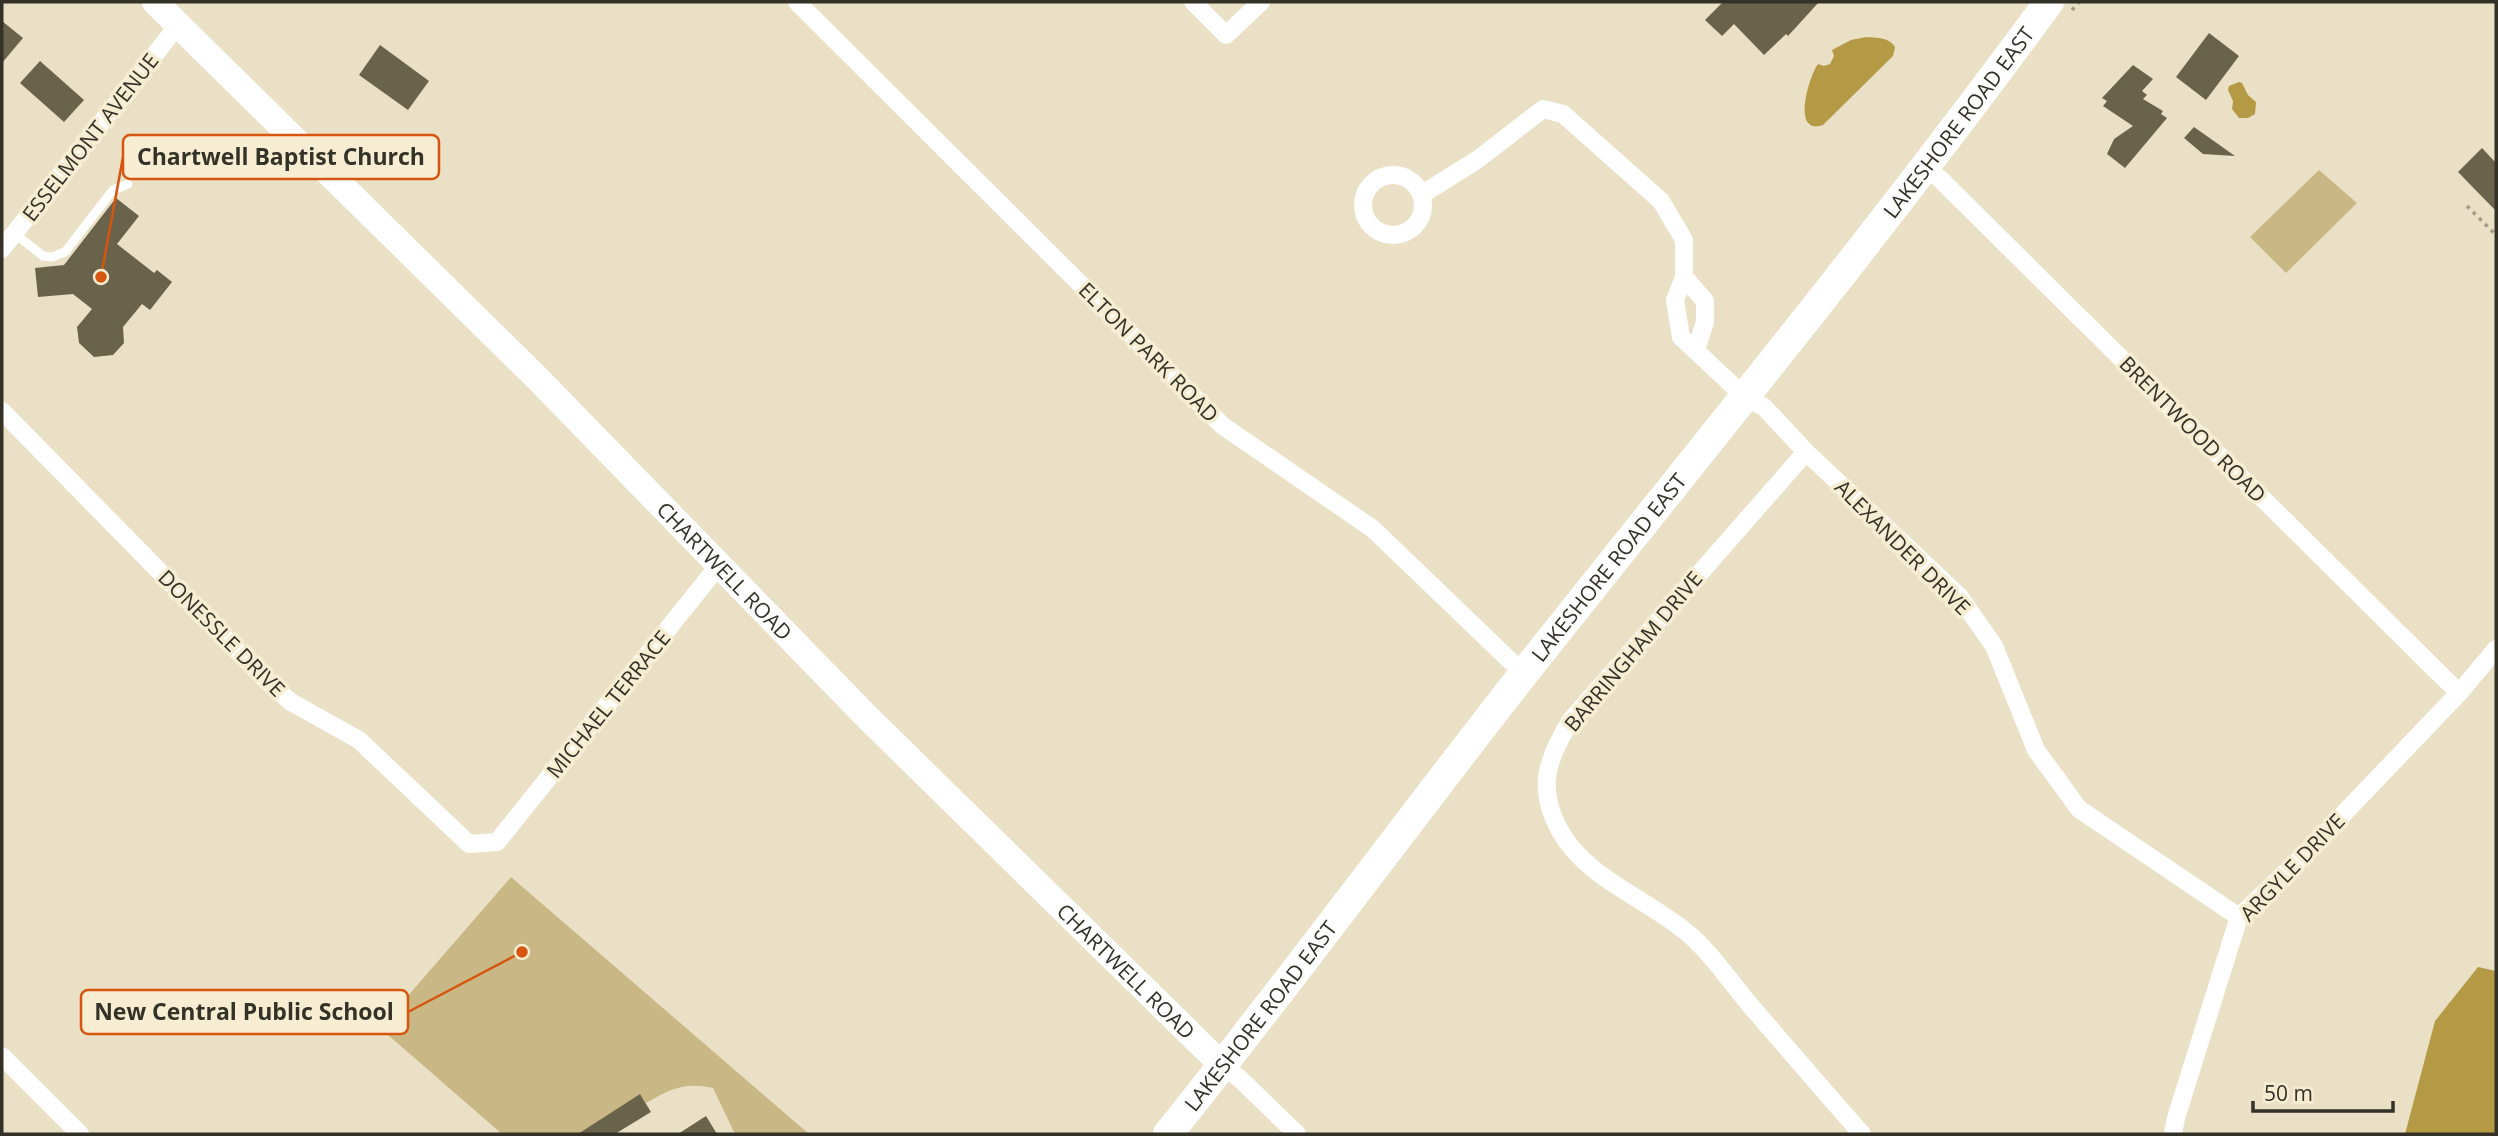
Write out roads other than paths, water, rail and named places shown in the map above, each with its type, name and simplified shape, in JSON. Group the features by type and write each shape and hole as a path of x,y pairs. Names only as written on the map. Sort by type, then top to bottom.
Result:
{"main road":[{"name":"LAKESHORE ROAD EAST","path":"1168,1134 1524,674 1746,398 1924,169 2049,2"}],"street":[{"name":"CHARTWELL ROAD","path":"155,2 538,379 867,717 1223,1066 1297,1134"},
{"name":"ELTON PARK ROAD","path":"797,2 1223,426 1373,529 1524,674"},
{"path":"1193,2 1226,35 1261,2"},
{"name":"ESSELMONT AVENUE","path":"2,249 178,24"},
{"name":"ALEXANDER DRIVE","path":"1421,195 1477,160 1543,109 1563,114 1661,201 1684,240 1685,277 1675,300 1681,337 1746,398 1764,407 1806,452 1959,596 1994,646 2036,750 2079,808 2239,917"},
{"name":"BRENTWOOD ROAD","path":"1924,169 1939,178 2459,693"},
{"path":"1685,277 1705,301 1705,322 1696,350"},
{"name":"DONESSLE DRIVE","path":"2,411 270,684 291,702 359,740 469,844 497,842"},
{"name":"BARRINGHAM DRIVE","path":"1806,452 1571,720 1556,744 1547,769 1546,789 1559,829 1572,848 1589,865 1691,936 1861,1134"},
{"name":"MICHAEL TERRACE","path":"497,842 719,565"},
{"name":"ARGYLE DRIVE","path":"2173,1134 2239,917 2308,851 2459,693 2496,649"},
{"path":"2,1056 80,1134"}],"lane":[{"path":"14,233 43,256 52,257 65,252 113,190 128,184"}],"place":[{"name":"Chartwell Baptist Church","path":"101,277"},
{"name":"New Central Public School","path":"522,952"}]}
